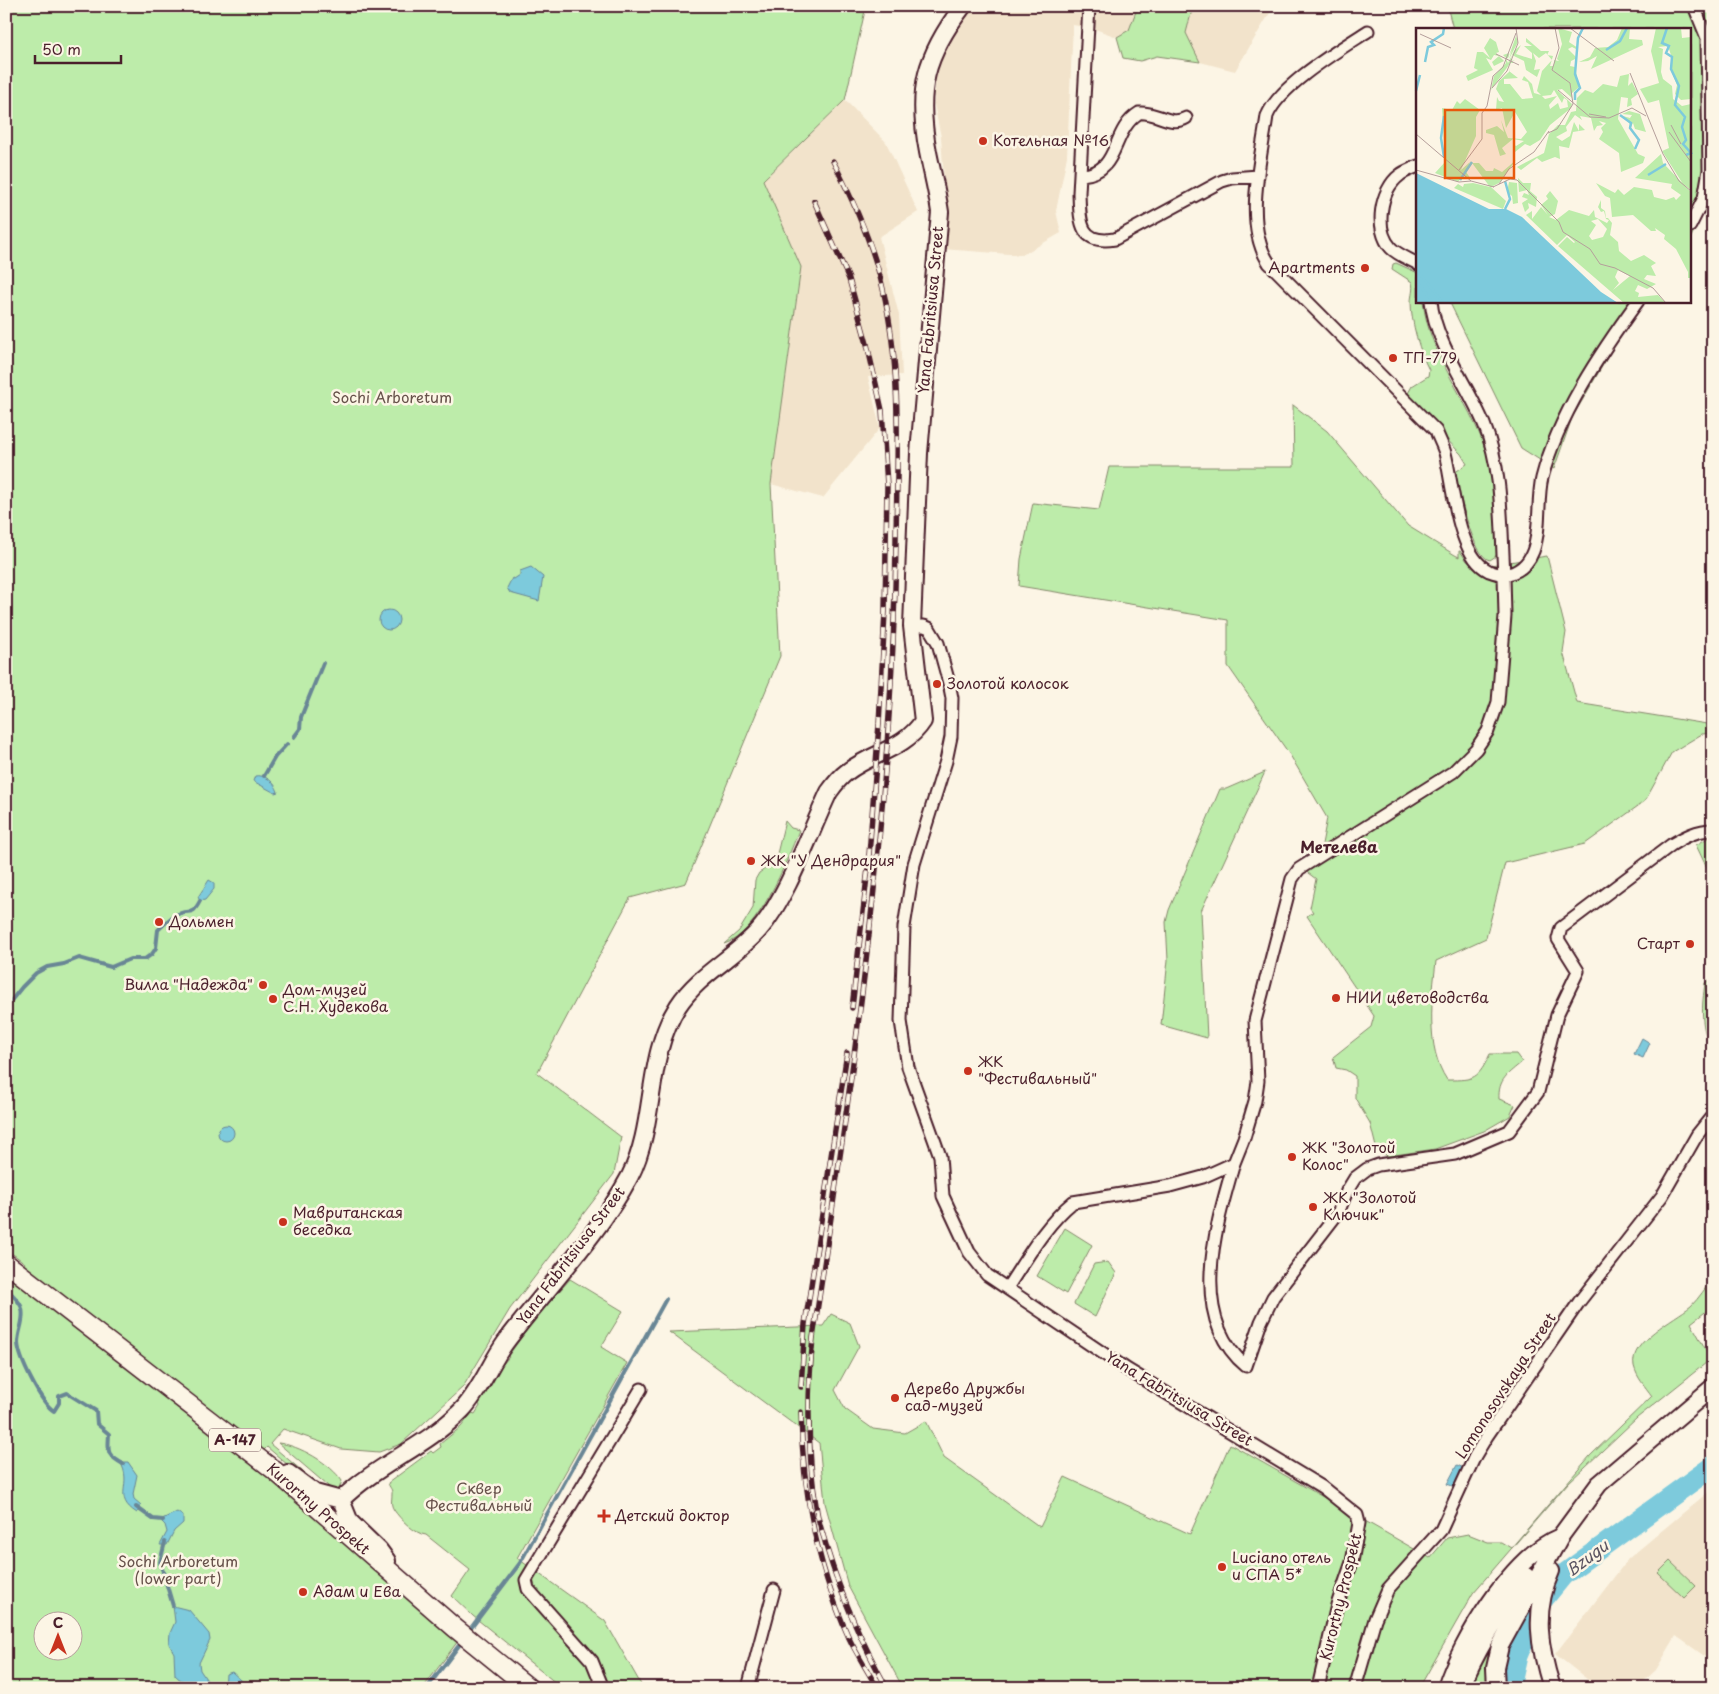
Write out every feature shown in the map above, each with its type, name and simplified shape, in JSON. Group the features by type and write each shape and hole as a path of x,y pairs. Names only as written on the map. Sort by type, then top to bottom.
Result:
{"main road":[{"name":"Yana Fabritsiusa Street","path":"341,1500 374,1474 430,1438 462,1409 504,1345 577,1253 630,1175 638,1153 662,1039 679,1005 705,975 759,930 773,911 829,792 839,779 858,765 904,743 916,733 923,721 912,626 920,444 940,212 937,184 924,133 925,76 934,50 963,6"},
{"name":"Kurortny Prospekt","path":"6,1263 274,1470 455,1628 529,1688"},
{"path":"1446,1688 1454,1665 1471,1631 1512,1577 1553,1541 1571,1522 1599,1484 1713,1387"},
{"path":"274,1470 290,1474 319,1495 341,1500 350,1522 379,1550 392,1572"},
{"path":"1552,1688 1544,1663 1538,1629 1540,1605 1546,1584 1559,1556 1553,1541"},
{"path":"1496,1688 1494,1676 1496,1657 1553,1541"},
{"path":"1461,1688 1492,1628 1553,1541"}],"street":[{"path":"1090,6 1086,45 1082,175 1079,193 1082,226 1088,236 1094,240 1114,239 1222,181 1232,178 1258,176"},
{"path":"1692,222 1704,198 1710,170 1707,38 1694,6"},
{"path":"1368,32 1336,52 1276,100 1267,116 1258,176 1255,226 1262,252 1269,262 1436,432 1444,451 1462,530 1469,548 1478,562 1489,571 1504,575 1514,574 1532,557 1538,530 1542,479 1559,429 1599,358 1637,302"},
{"path":"1082,175 1093,174 1107,165 1128,122 1139,114 1154,114 1175,122 1186,118"},
{"path":"1416,167 1400,175 1390,186 1384,200 1382,218 1384,238 1389,246 1395,252 1416,263"},
{"path":"1430,302 1436,326 1484,424 1494,458 1504,575 1505,616 1498,702 1488,731 1476,749 1453,772 1299,869 1292,879 1255,1021 1258,1081 1256,1101 1234,1163 1218,1220 1213,1247 1211,1280 1214,1313 1222,1341 1246,1366 1261,1322 1273,1297 1338,1213 1347,1191 1355,1178 1367,1169 1378,1165 1455,1154 1508,1131 1523,1115 1538,1092 1557,1015 1578,971 1558,940 1561,928 1671,845 1688,835 1713,830"},
{"name":"Yana Fabritsiusa Street","path":"912,626 924,626 934,634 952,698 951,737 946,761 914,864 907,905 900,990 902,1037 908,1067 940,1156 943,1196 977,1265 987,1275 1128,1370 1322,1487 1350,1509"},
{"name":"Lomonosovskaya Street","path":"1355,1688 1375,1618 1388,1588 1441,1530 1475,1456 1487,1436 1579,1302 1662,1196 1697,1135 1713,1116"},
{"path":"1007,1288 1027,1255 1073,1202 1170,1186 1203,1177 1234,1163"},
{"path":"603,1688 592,1661 528,1590 526,1580 641,1389"},
{"name":"Kurortny Prospekt","path":"1318,1688 1337,1605 1352,1562 1359,1523 1357,1515 1350,1509"},
{"path":"748,1688 774,1590"}],"shaded area":[{"path":"975,6 1138,6 1129,30 1117,37 1095,29 1073,25 1067,156 1056,211 1061,233 1022,255 943,249 945,194 941,137 934,104 936,75 947,42"},
{"path":"1193,6 1274,6 1235,71 1200,62 1186,33"},
{"path":"845,100 886,142 918,212 879,237 899,315 902,375 868,377 880,428 823,498 771,484 801,267 763,180"},
{"path":"1713,1488 1713,1662 1676,1636 1656,1670 1644,1681 1597,1687 1555,1654 1628,1559"}],"green space":[{"name":"Sochi Arboretum","path":"6,6 173,7 179,12 184,6 866,6 845,100 763,180 801,267 771,484 780,656 686,883 630,898 537,1073 621,1137 614,1174 510,1309 463,1387 401,1444 379,1452 341,1449 283,1429 270,1444 327,1492 317,1490 267,1447 257,1457 458,1641 423,1688 6,1688 6,1272 17,1273 25,1263 6,1249"},
{"path":"1138,6 1193,6 1186,33 1200,62 1157,56 1140,61 1123,58 1117,37 1129,30"},
{"path":"1447,6 1713,6 1713,186 1709,201 1692,235 1692,28 1453,28"},
{"path":"1396,263 1416,272 1416,302 1423,302 1433,341 1479,432 1486,451 1493,488 1498,550 1496,556 1490,560 1478,548 1472,536 1454,473 1467,464 1461,454 1406,397 1412,386 1428,376 1429,370 1414,328 1411,302 1412,282 1392,269 1393,264"},
{"path":"1449,302 1643,302 1628,322 1572,418 1554,469 1521,448"},
{"path":"1293,405 1327,431 1408,526 1455,555 1459,557 1460,551 1467,561 1478,567 1547,556 1566,632 1563,652 1577,703 1713,725 1713,733 1702,734 1672,752 1645,801 1585,844 1505,863 1486,938 1436,961 1432,1006 1433,1038 1435,1053 1447,1080 1475,1076 1482,1069 1490,1054 1516,1054 1522,1062 1512,1070 1500,1086 1499,1099 1515,1105 1510,1116 1484,1131 1435,1149 1388,1156 1377,1151 1370,1123 1355,1098 1355,1076 1346,1070 1336,1068 1333,1057 1371,1027 1374,1016 1307,916 1313,912 1310,908 1316,879 1304,870 1319,860 1327,818 1290,755 1228,666 1228,620 1019,586 1021,559 1033,503 1099,510 1109,467 1294,467"},
{"path":"1265,772 1201,911 1207,1038 1161,1025 1168,960 1166,922 1169,910 1220,789 1226,789"},
{"path":"785,821 791,828 799,830 779,877 760,912 748,927 736,938 724,944 739,931 753,908 755,880 759,873 775,862"},
{"path":"1708,838 1713,839 1713,881 1696,845"},
{"path":"1713,977 1713,1049 1705,1033 1703,1008 1705,983"},
{"path":"1065,1228 1092,1245 1066,1294 1037,1276"},
{"path":"1108,1262 1116,1273 1095,1317 1074,1304 1094,1264"},
{"path":"1713,1278 1713,1306 1691,1323 1711,1359 1637,1418 1568,1483 1473,1593 1419,1688 903,1688 848,1586 825,1503 819,1443 669,1332 823,1326 831,1314 850,1323 859,1346 835,1390 845,1409 873,1429 905,1433 926,1421 944,1458 1040,1527 1065,1477 1190,1534 1230,1444 1430,1558 1447,1538 1468,1534 1488,1542 1501,1542 1511,1548 1590,1456 1652,1396 1635,1370 1634,1357 1646,1339 1691,1306"},
{"name":"Сквер Фестивальный","path":"570,1279 623,1311 601,1347 627,1363 517,1558 605,1621 643,1688 562,1688 473,1616 452,1596 470,1570 426,1535 408,1526 393,1508 392,1491 388,1483 431,1451 433,1453 441,1447 440,1444 461,1427 472,1413 475,1414 508,1356 534,1320"},
{"path":"278,1443 305,1451 330,1468 342,1481 339,1489 335,1492"},
{"path":"1670,1561 1696,1586 1684,1598 1658,1573"},
{"path":"1498,1630 1491,1655 1492,1688 1468,1688"}],"water":[{"path":"531,567 543,577 539,601 510,593 507,588 512,578 514,579 520,575 520,571"},
{"path":"385,610 393,610 399,616 399,624 393,630 385,630 379,624 379,616"},
{"path":"255,776 262,776 269,780 275,785 278,792 275,793 253,781"},
{"path":"209,880 214,883 214,889 205,900 200,901 198,897"},
{"path":"1642,1038 1650,1043 1643,1058 1634,1054"},
{"path":"226,1125 234,1133 226,1141 218,1133"},
{"path":"120,1462 128,1462 137,1475 133,1494 134,1499 141,1505 137,1513 125,1501 125,1477"},
{"path":"1457,1465 1464,1468 1455,1487 1447,1484"},
{"path":"177,1512 183,1516 183,1523 174,1531 167,1545 160,1545 167,1532 165,1525 160,1520"},
{"path":"173,1606 189,1610 209,1634 210,1640 199,1663 200,1670 210,1685 216,1688 189,1684 175,1675 174,1653 169,1644 170,1633 175,1622"},
{"path":"232,1672 250,1688 225,1688 226,1674"}],"waterway":[{"path":"294,737 300,729 301,717 323,663"},
{"path":"264,776 275,757 287,744"},
{"path":"6,1007 36,973 47,967 64,964 79,958 111,967 130,959 145,959 156,948 158,930 175,915 193,911 200,901"},
{"path":"6,1287 21,1306 23,1317 18,1339 19,1350 37,1390 54,1411 59,1403 59,1396 67,1393 96,1411 97,1424 109,1434 109,1452 123,1464"},
{"path":"468,1632 520,1563 666,1299"},
{"name":"Bzugu","path":"1510,1688 1517,1656 1537,1607 1563,1575 1713,1466"},
{"path":"136,1507 153,1519 163,1520"},
{"path":"165,1542 160,1562 173,1606"},
{"path":"427,1688 463,1640"}],"railway":[{"path":"833,161 868,240 879,272 889,320 896,382 896,540 893,640 879,840 856,1040 813,1338 809,1403 810,1447 817,1512 827,1549 853,1620 887,1688"},
{"path":"814,201 849,279 867,344 882,410 887,485 885,612 879,724 868,868 852,1008"},
{"path":"801,1387 805,1324 847,1053"},
{"path":"801,1412 804,1471 813,1528 820,1556 849,1638 877,1688"}],"place":[{"name":"Котельная №16","path":"983,141"},
{"name":"Apartments","path":"1365,268"},
{"name":"ТП-779","path":"1393,358"},
{"name":"Золотой колосок","path":"937,684"},
{"name":"ЖК \"У Дендрария\"","path":"751,861"},
{"name":"Дольмен","path":"159,922"},
{"name":"Старт","path":"1690,944"},
{"name":"Вилла \"Надежда\"","path":"263,985"},
{"name":"НИИ цветоводства","path":"1336,998"},
{"name":"Дом-музей С.Н. Худекова","path":"273,999"},
{"name":"ЖК \"Фестивальный\"","path":"968,1071"},
{"name":"ЖК \"Золотой Колос\"","path":"1292,1157"},
{"name":"ЖК \"Золотой Ключик\"","path":"1313,1207"},
{"name":"Мавританская беседка","path":"283,1222"},
{"name":"Дерево Дружбы сад-музей","path":"895,1398"},
{"name":"Детский доктор","path":"604,1516"},
{"name":"Luciano отель и СПА 5*","path":"1222,1567"},
{"name":"Адам и Ева","path":"303,1592"}],"district":[{"name":"Метелева","path":"1339,847"}],"park label":[{"name":"Sochi Arboretum (lower part)","path":"178,1570"}]}
